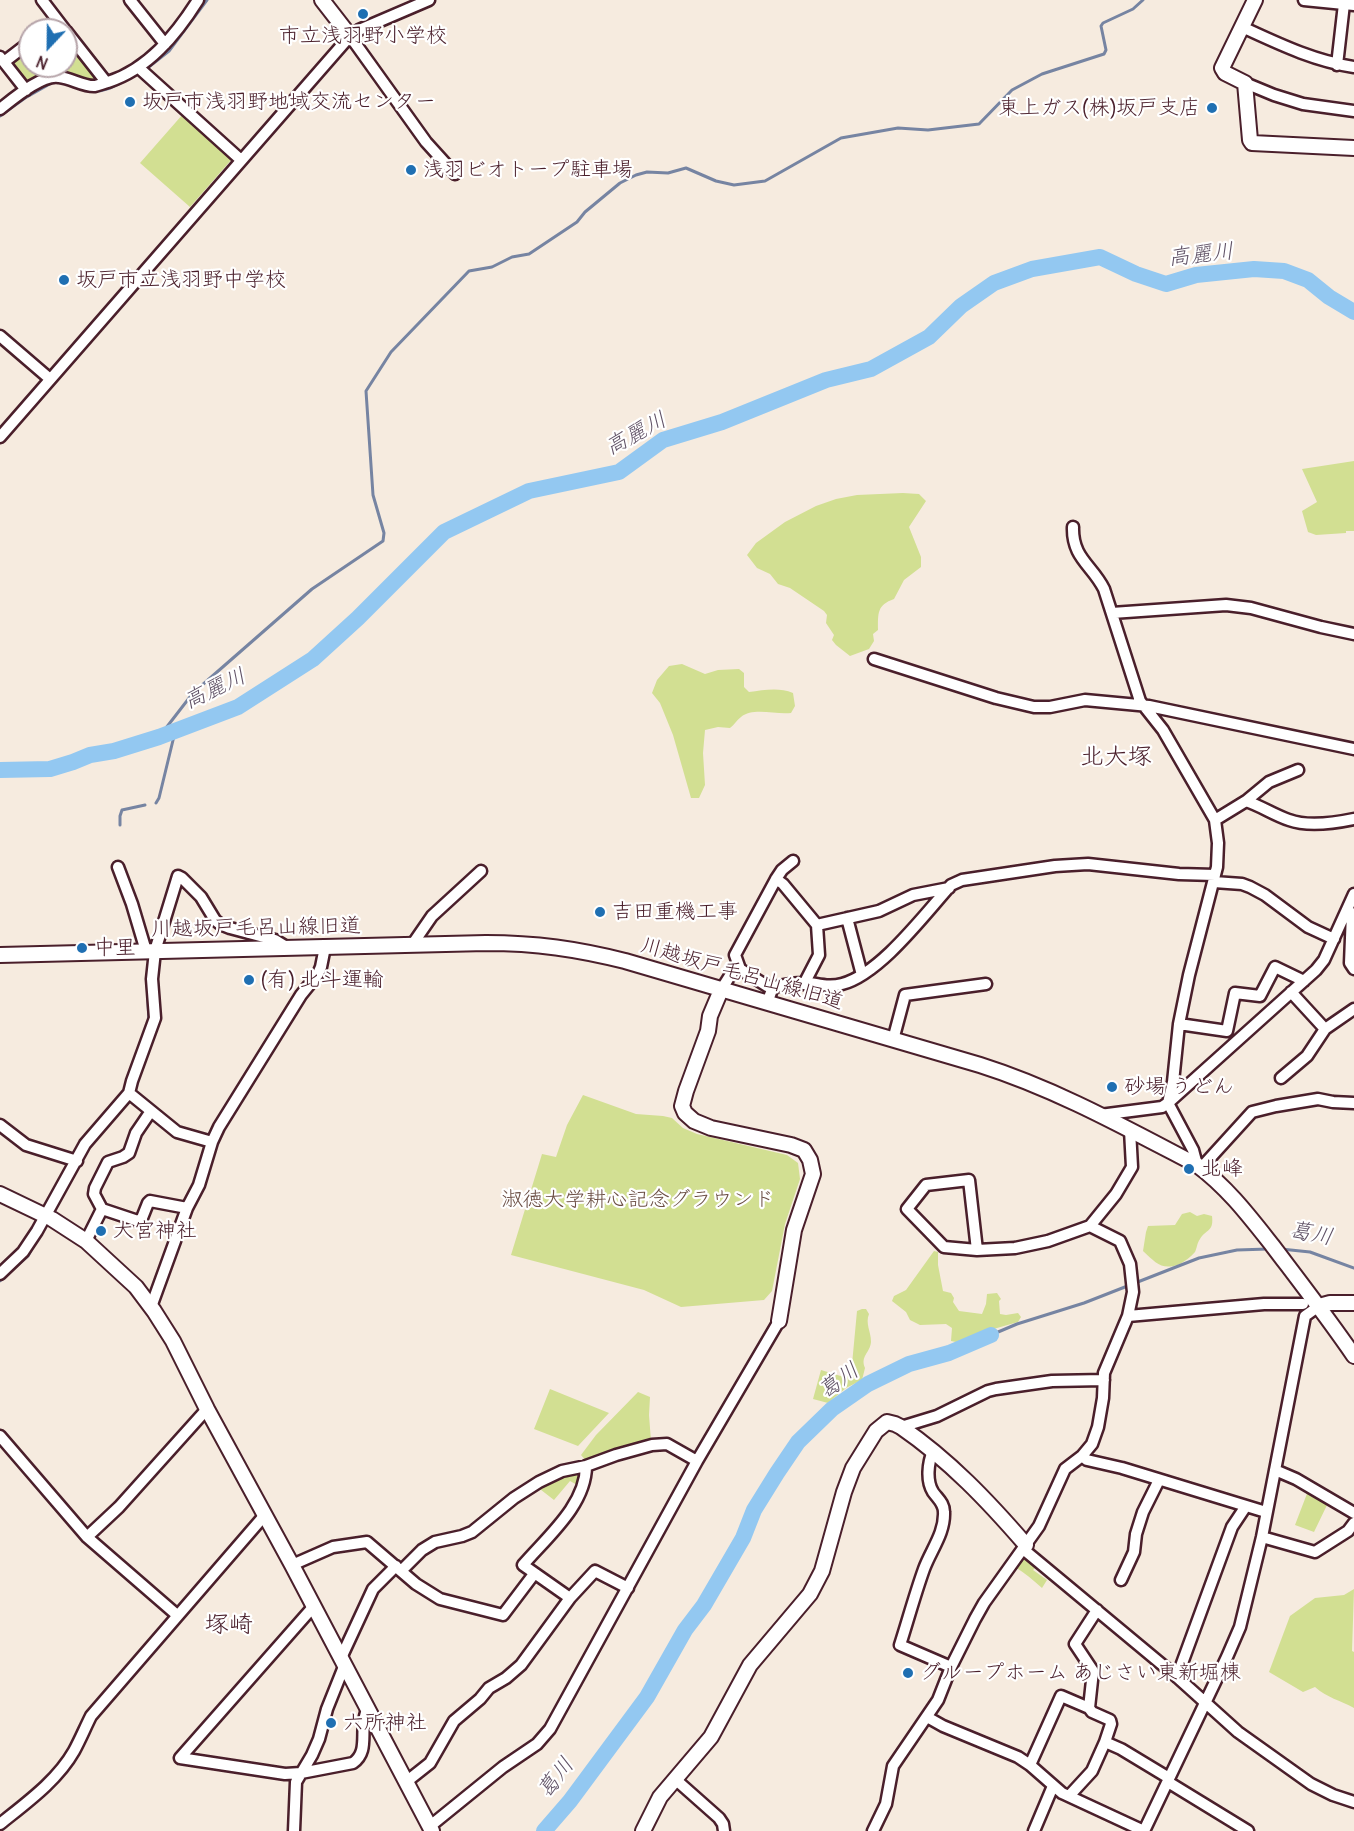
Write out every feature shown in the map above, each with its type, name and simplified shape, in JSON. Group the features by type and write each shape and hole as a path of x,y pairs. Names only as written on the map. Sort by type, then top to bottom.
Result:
{"street":[{"path":"42,0 56,18"},
{"path":"130,0 165,44"},
{"path":"0,109 26,90 50,77 57,76 94,86 120,78 139,68 165,44 198,0"},
{"path":"322,0 426,142 455,174"},
{"path":"0,437 350,36 429,0"},
{"path":"1255,0 1222,68 1225,73 1274,95 1302,104 1354,111"},
{"path":"1304,0 1349,5 1337,65"},
{"path":"1242,27 1298,53 1337,65 1354,67"},
{"path":"78,46 106,82"},
{"path":"18,49 2,59 26,90"},
{"path":"139,68 241,160"},
{"path":"1245,83 1252,143 1354,148"},
{"path":"0,336 50,379"},
{"path":"1073,527 1072,538 1081,560 1099,580 1112,613 1131,677 1143,706 1163,730 1215,820 1218,853 1214,879 1189,975 1179,1024 1173,1082 1168,1102 1199,1166 1251,1112 1318,1099 1354,1103"},
{"path":"1112,613 1226,605 1251,608 1354,634"},
{"path":"874,659 996,698 1034,707 1050,707 1085,700 1166,709 1354,749"},
{"path":"1215,820 1246,801 1269,782 1298,770"},
{"path":"1246,801 1292,822 1320,823 1354,819"},
{"path":"793,861 782,870 776,879 735,954 740,969 766,986 840,985 854,980 873,967 893,948 949,887"},
{"path":"817,925 879,910 913,895 949,887 962,880 1055,866 1088,864 1179,874 1242,884 1250,887 1308,927 1334,939"},
{"path":"0,1274 23,1252 48,1217 85,1144 126,1096 155,1018 150,951 118,867"},
{"path":"412,945 432,916 481,871"},
{"path":"150,951 178,876 201,897 220,924 275,940 288,948"},
{"path":"776,879 783,884 817,925 819,955 804,984"},
{"path":"1354,894 1350,913 1350,963 1354,969"},
{"path":"1100,1115 1162,1107 1316,970 1350,913"},
{"path":"847,918 862,975"},
{"name":"川越坂戸毛呂山線旧道","path":"0,955 412,945 522,943 549,945 607,957 893,1040 1011,1075 1057,1094 1199,1166 1216,1179 1239,1204 1319,1306 1354,1356"},
{"path":"151,1307 219,1127 301,994 318,975 325,947"},
{"path":"1179,1024 1227,1031 1235,993 1260,996 1275,967 1304,981"},
{"path":"0,1194 48,1217 86,1241 136,1287 151,1307 173,1341 264,1516 292,1564 429,1830 503,1767 544,1737 550,1729 698,1461 779,1321 794,1230 813,1174 810,1160 804,1150 791,1145 711,1128 694,1121 685,1113 682,1106 708,1031 710,1016 721,990 733,971 740,969"},
{"path":"893,1040 905,995 986,984"},
{"path":"767,1003 773,987"},
{"path":"1291,992 1325,1029"},
{"path":"1281,1078 1307,1056 1325,1029 1354,1009"},
{"path":"126,1096 151,1111 177,1132 212,1142"},
{"path":"151,1111 136,1133 129,1153 108,1162 94,1194 102,1209 138,1221 142,1218 150,1201 187,1208"},
{"path":"0,1125 26,1145 76,1161"},
{"path":"976,1250 969,1180 926,1185 907,1209 944,1246 976,1250 1014,1248 1048,1241 1090,1226 1116,1194 1132,1167 1130,1130"},
{"path":"86,1241 102,1209"},
{"path":"873,1831 886,1804 893,1766 938,1700 951,1667 984,1603 1039,1526 1065,1469 1082,1456 1092,1444 1098,1427 1103,1398 1104,1373 1128,1316 1132,1292 1130,1264 1120,1241 1090,1226"},
{"path":"927,1717 943,1726 1018,1757 1062,1793 1144,1831 1240,1627 1262,1537 1305,1316 1319,1306 1330,1303 1354,1303"},
{"path":"1128,1316 1264,1304 1303,1304"},
{"path":"901,1427 937,1416 996,1389 1052,1381 1104,1380"},
{"path":"87,1537 119,1507 207,1409"},
{"path":"643,1831 653,1809 711,1737 750,1665 810,1594 824,1564 848,1480 867,1444 886,1422 901,1427 971,1484 1024,1547 1238,1732 1311,1784 1354,1802"},
{"path":"0,1436 87,1537 177,1615"},
{"path":"294,1831 296,1782 319,1739 343,1661 373,1589 435,1542 472,1532 514,1498 539,1482 571,1468 586,1466 652,1445 667,1444 698,1461"},
{"path":"933,1451 929,1460 929,1483 932,1491 942,1503 943,1526 925,1567 900,1645 951,1667"},
{"path":"1082,1456 1087,1460 1266,1512"},
{"path":"570,1598 523,1565 570,1511 586,1479 586,1466"},
{"path":"1275,1470 1296,1479 1354,1513"},
{"path":"1121,1580 1134,1552 1136,1534 1143,1512 1159,1480"},
{"path":"1177,1677 1232,1527 1246,1506"},
{"path":"0,1824 47,1784 64,1765 74,1751 91,1716 264,1516"},
{"path":"1262,1537 1315,1552 1348,1531 1354,1523"},
{"path":"292,1564 333,1547 367,1542 416,1584 440,1599 503,1615 534,1574"},
{"path":"406,1782 430,1763 453,1721 480,1699 489,1688 506,1678 521,1665 570,1598 596,1571 628,1588"},
{"path":"314,1606 180,1758 285,1774 352,1763 359,1758 363,1747 367,1709"},
{"path":"1089,1708 1093,1671 1075,1644 1097,1610"},
{"path":"1030,1765 1061,1696 1110,1720 1111,1724 1105,1742 1092,1771 1069,1796"},
{"path":"1105,1742 1120,1749 1248,1831"},
{"path":"675,1779 719,1818 724,1831"},
{"path":"1034,1831 1053,1786"}],"green space":[{"path":"78,53 98,77 96,81 90,82 76,78"},
{"path":"18,56 18,74 10,63"},
{"path":"21,78 48,78 26,84"},
{"path":"183,114 232,159 190,207 140,163"},
{"path":"1354,461 1354,531 1316,535 1308,532 1302,511 1317,502 1302,469"},
{"path":"919,494 926,501 909,527 921,557 921,567 904,580 894,599 881,607 878,630 873,634 874,641 869,649 850,656 832,640 834,635 826,623 827,615 824,611 790,588 778,584 770,574 757,568 747,555 756,543 785,522 816,506 857,495"},
{"path":"682,664 705,674 718,670 739,669 744,673 744,687 749,692 788,691 793,693 795,706 791,713 752,712 741,717 730,728 718,727 705,730 703,753 705,785 699,798 691,798 673,735 660,703 652,693 657,680 669,666"},
{"name":"淑徳大学耕心記念グラウンド","path":"583,1095 636,1114 672,1118 683,1128 697,1134 787,1155 798,1163 800,1179 785,1224 772,1291 764,1300 681,1307 644,1290 511,1255 542,1154 556,1157 567,1125"},
{"path":"1190,1212 1197,1216 1204,1214 1212,1216 1212,1221 1211,1228 1202,1236 1195,1252 1190,1257 1180,1264 1168,1267 1160,1265 1143,1251 1148,1226 1175,1225 1182,1214"},
{"path":"934,1251 938,1252 943,1291 951,1293 954,1298 953,1302 959,1311 982,1314 987,1294 997,1293 1001,1299 999,1301 1000,1314 1018,1313 1021,1317 1018,1322 976,1334 963,1342 956,1342 951,1341 952,1328 946,1324 920,1325 910,1320 906,1312 892,1301 894,1296 906,1290"},
{"path":"866,1309 869,1314 871,1342 864,1357 865,1368 862,1380 846,1388 828,1403 813,1399 821,1370 844,1377 851,1375 857,1311"},
{"path":"550,1389 609,1413 578,1446 534,1429"},
{"path":"638,1392 650,1397 651,1441 587,1462 581,1455 596,1435"},
{"path":"584,1471 579,1486 570,1481 554,1500 536,1486 562,1476"},
{"path":"1308,1491 1328,1503 1314,1532 1295,1525"},
{"path":"1025,1554 1038,1565 1033,1570 1047,1580 1042,1588 1015,1567"},
{"path":"1354,1589 1352,1651 1354,1652 1354,1708 1315,1687 1303,1692 1269,1672 1290,1616 1315,1598 1344,1595"}],"waterway":[{"path":"145,70 169,51 207,0"},
{"path":"159,737 193,693 312,589 383,541 384,533 373,495 366,391 391,352 469,271 492,267 512,257 529,254 577,222 585,212 620,183 636,175 647,172 668,173 686,168 716,181 734,185 765,181 841,138 898,128 928,130 979,124 1012,90 1042,74 1104,54 1106,50 1101,26 1103,23 1133,9 1143,0"},
{"path":"85,90 106,89 139,73"},
{"path":"0,116 55,81"},
{"name":"高麗川","path":"0,770 50,769 90,755 114,751 159,737 238,707 313,659 358,618 444,532 529,491 619,472 663,440 722,422 826,380 871,369 929,337 961,306 994,283 1032,269 1100,257 1136,274 1166,284 1196,275 1254,269 1284,271 1308,280 1329,297 1354,312"},
{"path":"156,803 175,732"},
{"path":"120,825 122,810 145,805"},
{"path":"148,972 149,955"},
{"path":"147,982 149,1023"},
{"path":"67,1186 76,1171"},
{"path":"0,1281 28,1256 37,1239"},
{"name":"葛川","path":"991,1335 1017,1324 1084,1303 1199,1258 1237,1250 1268,1249"},
{"name":"葛川","path":"1281,1249 1310,1252 1354,1268"},
{"name":"葛川","path":"544,1831 570,1801 647,1697 685,1630 704,1605 743,1538 754,1510 798,1442 832,1409 868,1384 909,1364 949,1353 991,1335"}],"place":[{"name":"市立浅羽野小学校","path":"363,14"},
{"name":"坂戸市浅羽野地域交流センター","path":"130,102"},
{"name":"東上ガス(株)坂戸支店","path":"1212,108"},
{"name":"浅羽ビオトープ駐車場","path":"411,170"},
{"name":"坂戸市立浅羽野中学校","path":"64,280"},
{"name":"吉田重機工事","path":"600,912"},
{"name":"中里","path":"82,948"},
{"name":"(有) 北斗運輸","path":"249,980"},
{"name":"砂場 うどん","path":"1112,1087"},
{"name":"北峰","path":"1189,1169"},
{"name":"大宮神社","path":"101,1231"},
{"name":"グループホーム あじさい東新堀棟","path":"908,1673"},
{"name":"六所神社","path":"331,1723"}],"district":[{"name":"北大塚","path":"1116,757"},
{"name":"塚崎","path":"229,1625"}]}
